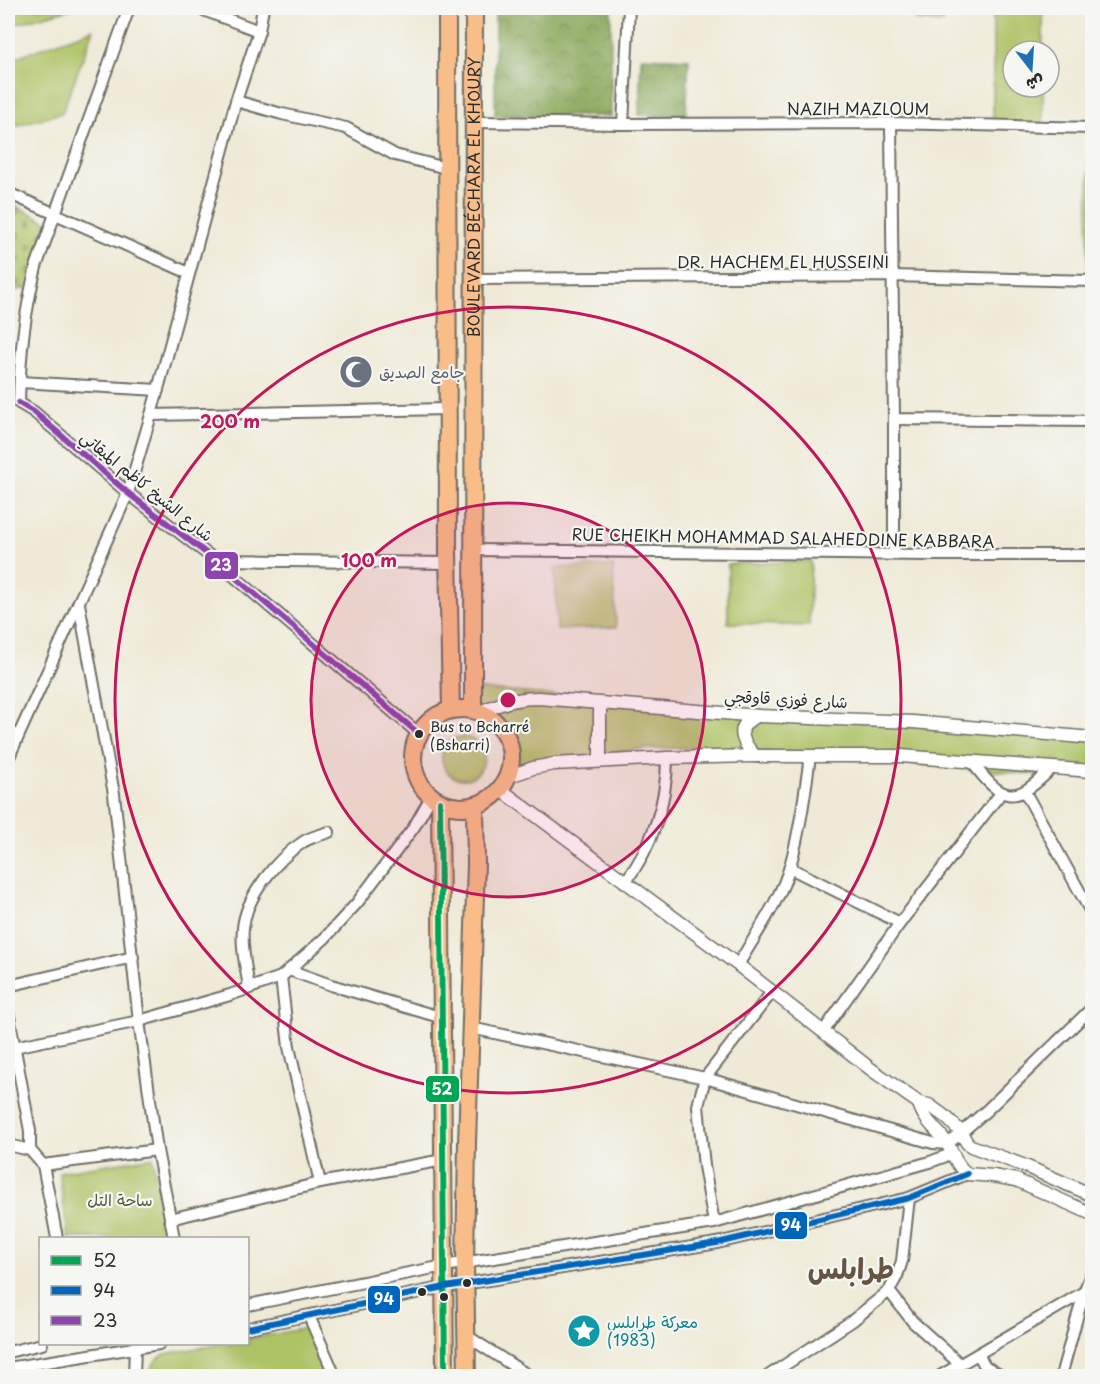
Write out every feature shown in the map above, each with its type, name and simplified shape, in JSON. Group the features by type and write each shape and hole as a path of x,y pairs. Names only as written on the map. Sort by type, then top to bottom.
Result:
{"highway":[{"name":"BOULEVARD BÉCHARA EL KHOURY","path":"447,8 448,563 451,710"},
{"name":"BOULEVARD BÉCHARA EL KHOURY","path":"474,8 474,550 477,711"},
{"path":"451,710 477,711 494,720 504,732 510,746 511,762 503,783 489,799 475,805 461,807 436,800 421,787 415,774 412,761 419,734 427,723 438,715 451,710"},
{"path":"436,800 443,1018 445,1377"},
{"path":"467,1377 465,1263 476,864 475,805"}],"street":[{"path":"8,403 19,403 25,311 36,267 53,213 129,8"},
{"path":"198,8 259,31"},
{"path":"8,759 128,493 236,101 259,31 263,8"},
{"path":"623,124 629,8"},
{"path":"236,101 346,128 394,155 446,168"},
{"name":"NAZIH MAZLOUM","path":"475,122 891,123 1092,128"},
{"path":"891,123 894,554"},
{"path":"8,193 189,273"},
{"name":"DR. HACHEM EL HUSSEINI","path":"474,279 892,276 1092,281"},
{"path":"20,382 158,390"},
{"name":"شارع الشيخ كاظم الميقاتي","path":"19,403 34,412 128,493 214,560 419,734"},
{"path":"151,415 448,409"},
{"path":"894,419 1092,421"},
{"name":"RUE CHEIKH MOHAMMAD SALAHEDDINE KABBARA","path":"474,550 1092,555"},
{"path":"214,560 448,563"},
{"path":"79,604 114,795 139,1021 157,1150 174,1237"},
{"name":"شارع فوزي قاوقجي","path":"477,711 521,698 759,716 913,722 1092,738"},
{"path":"600,704 600,761"},
{"path":"755,756 745,744 742,732 746,723 759,716"},
{"path":"1092,771 901,756 755,756 554,764 533,768 503,783 625,882 738,965 872,1070 919,1103 928,1105 961,1132 971,1146 1092,1195"},
{"path":"738,965 775,900 790,868 810,756"},
{"path":"625,882 638,865 661,808 667,780 666,758"},
{"path":"971,761 983,777 1001,793 1014,795 1025,792 1052,768"},
{"path":"1025,792 1092,914"},
{"path":"823,1032 900,923 1001,793"},
{"path":"8,1057 14,1047 139,1021 249,988 285,974 325,938 357,903 436,800"},
{"path":"249,988 243,949 243,925 252,898 268,874 287,854 305,841 329,832"},
{"path":"790,868 900,923"},
{"path":"8,986 133,957"},
{"path":"285,974 443,1018"},
{"path":"285,974 289,1047 320,1183"},
{"path":"714,1223 704,1166 699,1106 705,1078 772,992"},
{"path":"249,1305 444,1266 714,1223 930,1162 949,1149 961,1132 986,1111 1092,1008"},
{"path":"8,1011 30,1131 30,1150"},
{"path":"471,1028 705,1078 949,1149"},
{"path":"919,1103 921,1112 949,1149 959,1168 967,1174"},
{"path":"8,1145 30,1150 43,1165 57,1237"},
{"path":"43,1165 157,1150"},
{"path":"170,1219 320,1183 443,1160"},
{"path":"249,1328 445,1287 717,1243 909,1198 967,1174 1016,1180 1092,1214"},
{"path":"768,1377 852,1321 889,1291 902,1262 909,1198"},
{"path":"1061,1377 1084,1292 1092,1272"},
{"path":"889,1291 913,1322 960,1364"},
{"path":"940,1377 1084,1292"},
{"path":"309,1316 335,1377"},
{"path":"467,1336 530,1377"},
{"path":"8,1352 39,1345"},
{"path":"8,1368 151,1345"},
{"path":"135,1347 135,1377"},
{"path":"978,1354 985,1366 1001,1377"}],"green space":[{"path":"8,8 74,8 8,26"},
{"path":"495,8 611,8 611,116 495,116"},
{"path":"909,8 944,8 943,23 915,20"},
{"path":"993,8 1043,8 1043,39 1001,39 1001,99 1043,99 1043,127 993,127"},
{"path":"94,29 62,113 11,127 8,117 8,60"},
{"path":"641,57 689,59 686,117 639,115"},
{"path":"1092,146 1092,270 1088,270 1089,148"},
{"path":"8,202 47,222 26,288 8,292"},
{"path":"811,561 809,626 728,623 728,564"},
{"path":"613,566 616,627 557,630 555,568"},
{"path":"463,688 1092,738 1092,779 714,747 612,752 549,764 514,767 493,725"},
{"path":"463,737 478,743 484,758 478,773 463,779 448,773 442,758 448,743"},
{"name":"ساحة التل","path":"153,1157 165,1237 68,1237 59,1172"},
{"path":"311,1327 332,1376 147,1376 155,1362 164,1354 216,1345 249,1345 249,1339"}],"transit line":[{"name":"23","path":"19,403 34,412 128,493 215,560 419,734"},
{"name":"52","path":"440,802 445,1376"},
{"name":"94","path":"249,1328 445,1287 717,1243 909,1198 967,1174"}],"place":[{"name":"جامع الصديق","path":"356,372"},
{"name":"Bus to Bcharré (Bsharri)","path":"419,734"},
{"name":"معركة طرابلس (1983)","path":"584,1331"}],"district":[{"name":"طرابلس","path":"851,1269"}]}
